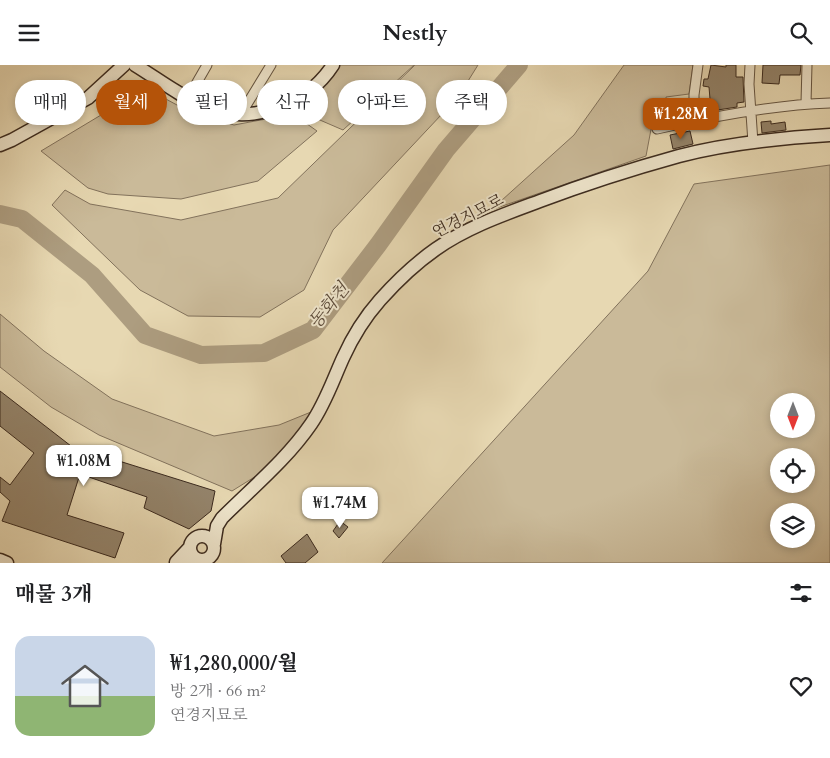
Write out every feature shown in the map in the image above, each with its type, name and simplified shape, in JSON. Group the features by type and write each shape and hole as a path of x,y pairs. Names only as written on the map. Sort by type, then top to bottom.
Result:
{"street":[{"path":"0,145 88,98 124,65"},
{"path":"135,65 177,90"},
{"path":"199,80 208,65"},
{"path":"247,103 271,65"},
{"path":"247,114 259,113 282,107 299,99 326,75 333,65"},
{"path":"694,121 694,95 698,65"},
{"path":"750,65 750,112 753,143"},
{"path":"806,103 807,65"},
{"path":"657,129 694,121 806,103 830,103"},
{"name":"연경지묘로","path":"209,540 222,518 282,460 312,423 344,355 364,320 380,300 401,279 436,249 505,214 576,187 679,156 753,143 830,135"},
{"path":"201,536 209,540 214,551 210,557 203,560 193,552 193,540 201,536"},
{"path":"175,562 193,552"},
{"path":"0,560 8,563"}],"shaded area":[{"path":"338,65 414,65 398,80 338,80 338,125 348,125 343,130 328,124 327,80"},
{"path":"415,65 478,65 469,80 436,80 436,120 333,230 304,290 260,317 188,316 140,290 52,205 65,190 90,204 181,220 278,198 353,125 426,125 426,80 400,80"},
{"path":"624,65 693,65 689,94 666,97 667,120 652,124 646,156 491,210 574,135"},
{"path":"167,100 177,105 177,125 247,125 247,123 257,121 257,125 309,125 317,131 258,181 181,199 108,194 88,188 41,151 96,118 96,125 167,125"},
{"path":"830,165 830,563 382,563 648,271 694,184"},
{"path":"0,314 44,351 112,399 214,436 279,425 311,412 296,439 269,468 232,491 99,435 51,407 0,367"}],"building":[{"path":"711,65 726,67 726,65 736,65 736,77 743,77 744,102 737,103 737,107 711,111 709,87 703,86 704,79 708,79"},
{"path":"763,65 801,65 800,75 780,75 779,84 762,83"},
{"path":"771,121 771,124 785,122 786,130 762,133 761,122"},
{"path":"690,131 693,144 673,149 670,135"},
{"path":"0,391 71,446 215,491 211,511 189,529 144,508 147,497 80,474 67,515 124,533 115,558 2,521 10,501 0,492 0,477 10,485 34,453 0,426"},
{"path":"336,502 347,513 340,521 328,511"},
{"path":"340,521 348,527 339,538 333,531"},
{"path":"307,534 318,552 305,563 286,563 281,556"}],"waterway":[{"name":"동화천","path":"0,214 22,219 92,275 145,335 201,355 264,353 313,330 378,245 446,150 519,65"}]}
